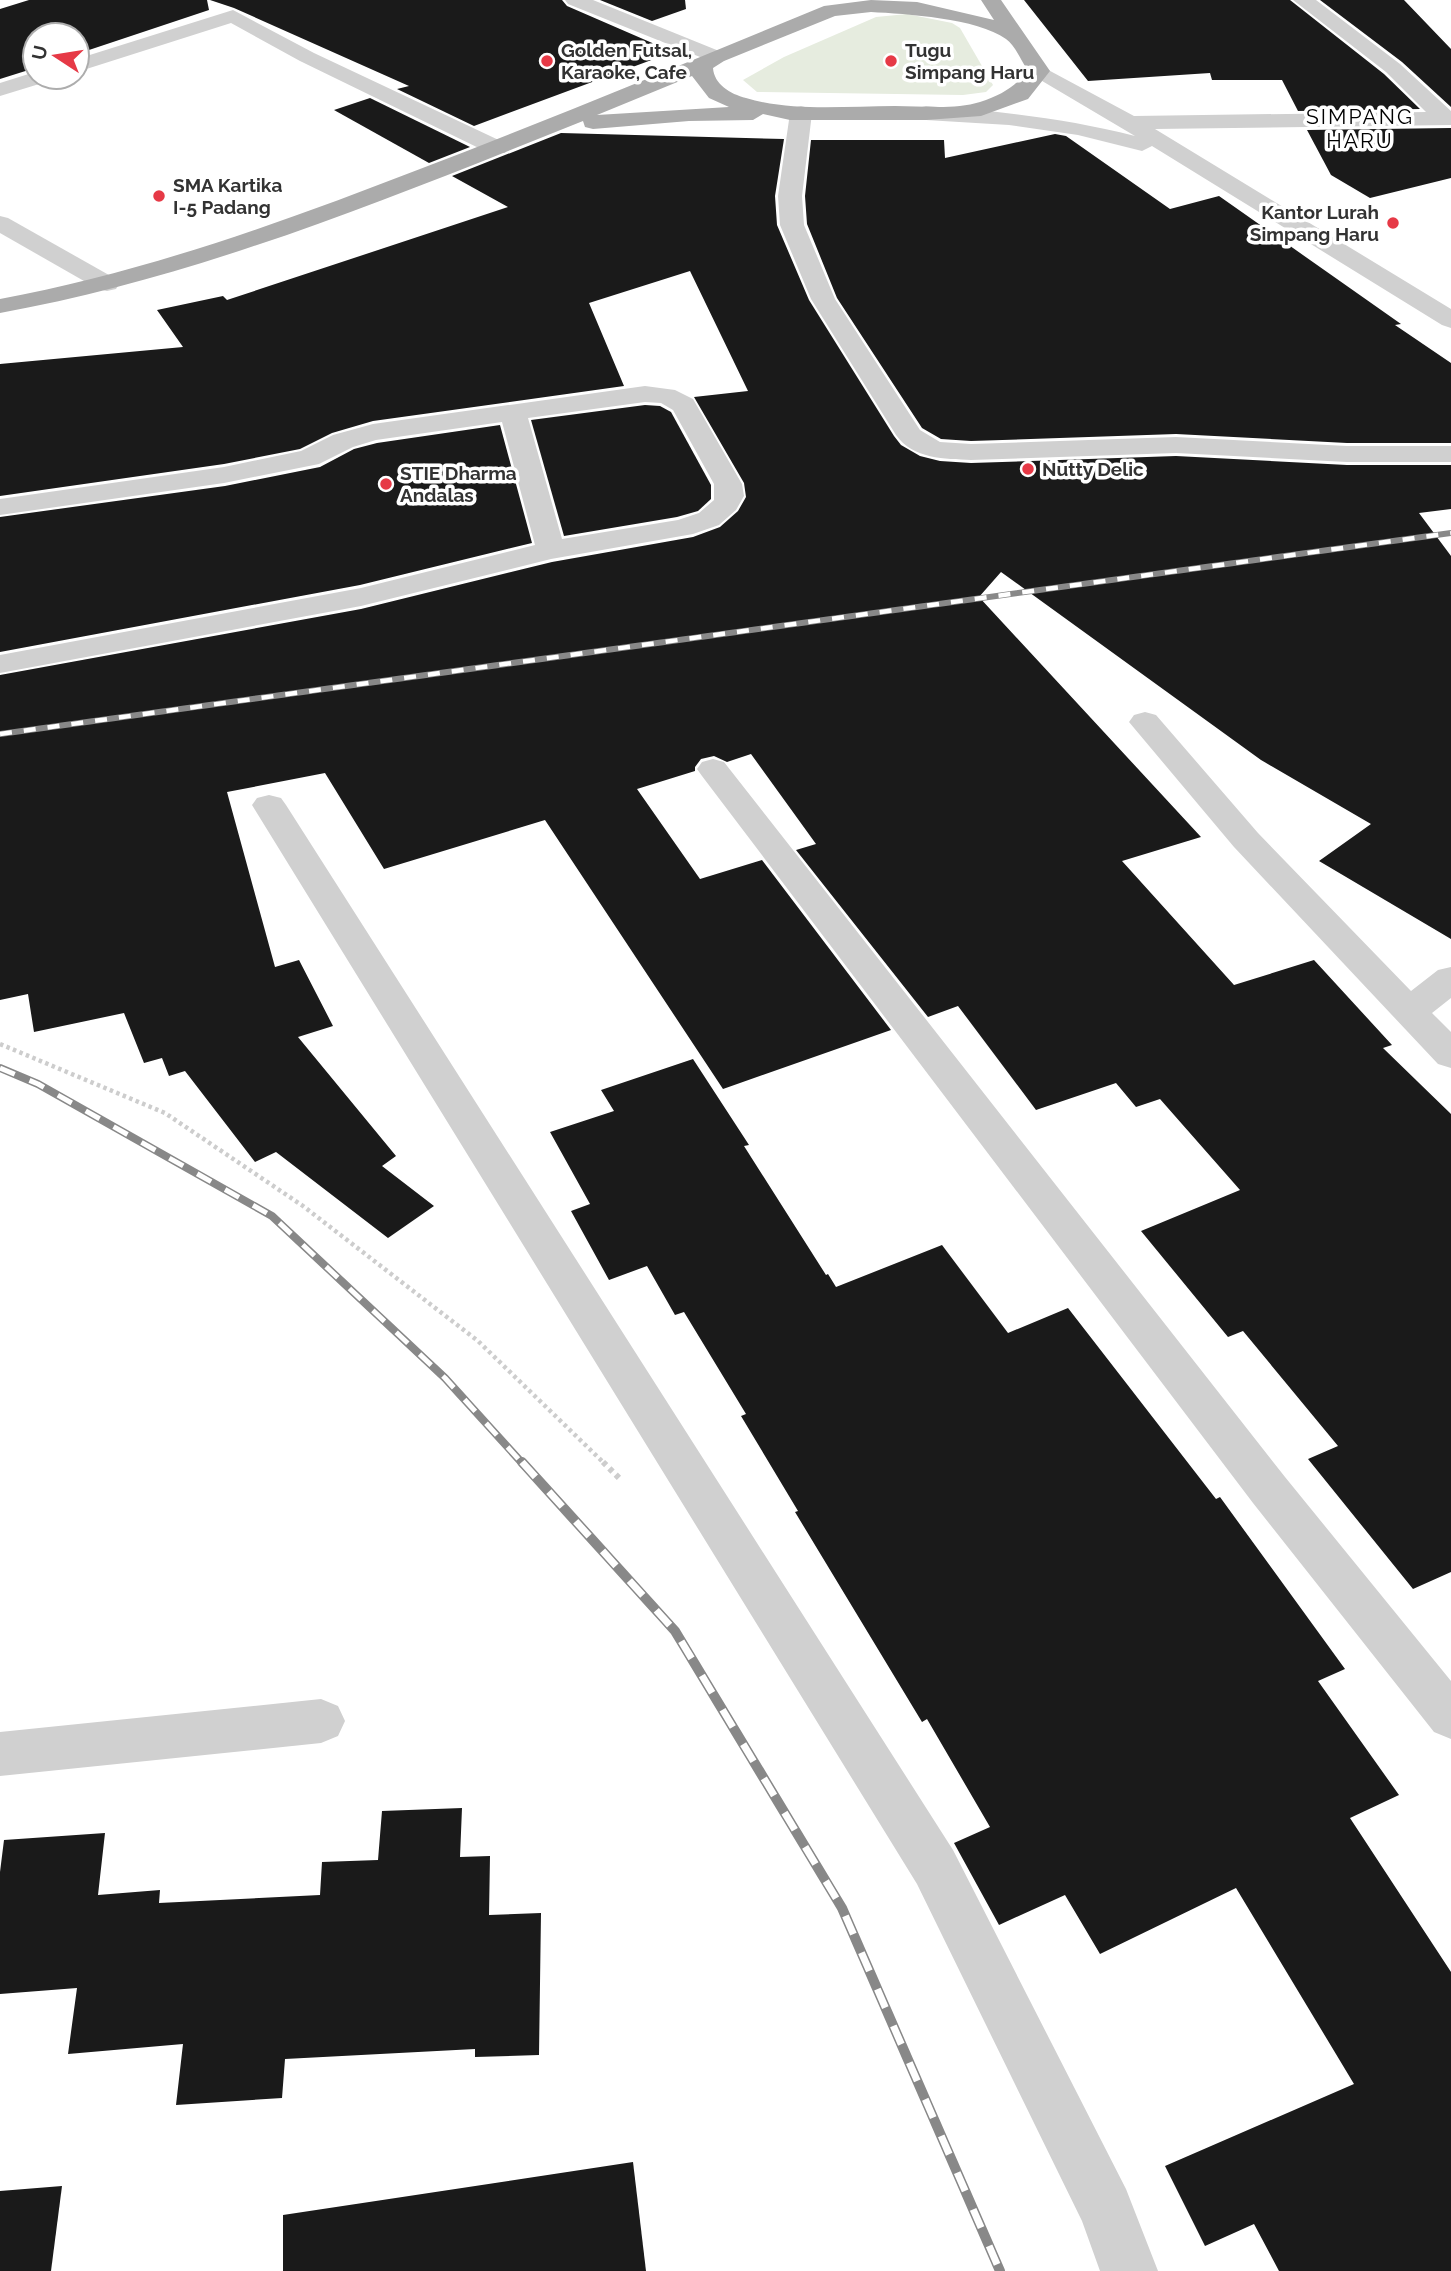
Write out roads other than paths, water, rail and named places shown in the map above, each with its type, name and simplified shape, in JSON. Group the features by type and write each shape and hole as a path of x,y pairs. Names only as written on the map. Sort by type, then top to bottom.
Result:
{"main road":[{"path":"0,306 107,284 207,256 284,229 498,148 853,0"},
{"path":"552,126 689,114 926,113 981,109 1020,94 1038,71 991,0"},
{"path":"831,10 871,6 917,8 976,20 1012,34"},
{"path":"709,61 703,78 717,93 738,103 796,113"}],"street":[{"path":"575,0 709,61"},
{"path":"1303,0 1393,68 1448,118"},
{"path":"211,5 242,11 307,57 498,148"},
{"path":"91,61 242,11"},
{"path":"1038,71 1130,123 1451,320"},
{"path":"0,90 21,83"},
{"path":"796,113 790,196 792,225 823,299 910,435 918,443 942,450 971,452 1177,445 1347,454 1451,454"},
{"path":"926,113 1009,118 1078,128 1175,153"},
{"path":"1130,123 1448,118"},
{"path":"0,223 107,284"},
{"path":"0,507 224,475 309,458 343,441 373,432 645,394 662,394 676,398 684,405 728,484 730,496 726,504 709,519 683,528 551,550 361,597 0,664"},
{"path":"513,413 551,550"},
{"path":"1145,722 1246,840 1451,1055"},
{"path":"713,769 1269,1490 1451,1717"},
{"path":"269,805 935,1867 1106,2209 1129,2271"},
{"path":"1409,1012 1451,979"},
{"path":"0,1754 321,1721"}],"railway":[{"path":"0,734 1451,533"},
{"path":"0,1068 38,1084 272,1216 445,1378 523,1464"},
{"path":"522,1462 675,1631 842,1908 1000,2271"}],"place":[{"name":"Golden Futsal, Karaoke, Cafe","path":"547,61"},
{"name":"Tugu Simpang Haru","path":"891,61"},
{"name":"SMA Kartika I-5 Padang","path":"159,196"},
{"name":"Kantor Lurah Simpang Haru","path":"1393,223"},
{"name":"Nutty Delic","path":"1028,469"},
{"name":"STIE Dharma Andalas","path":"386,484"}],"district":[{"name":"SIMPANG HARU","path":"1360,129"}]}
